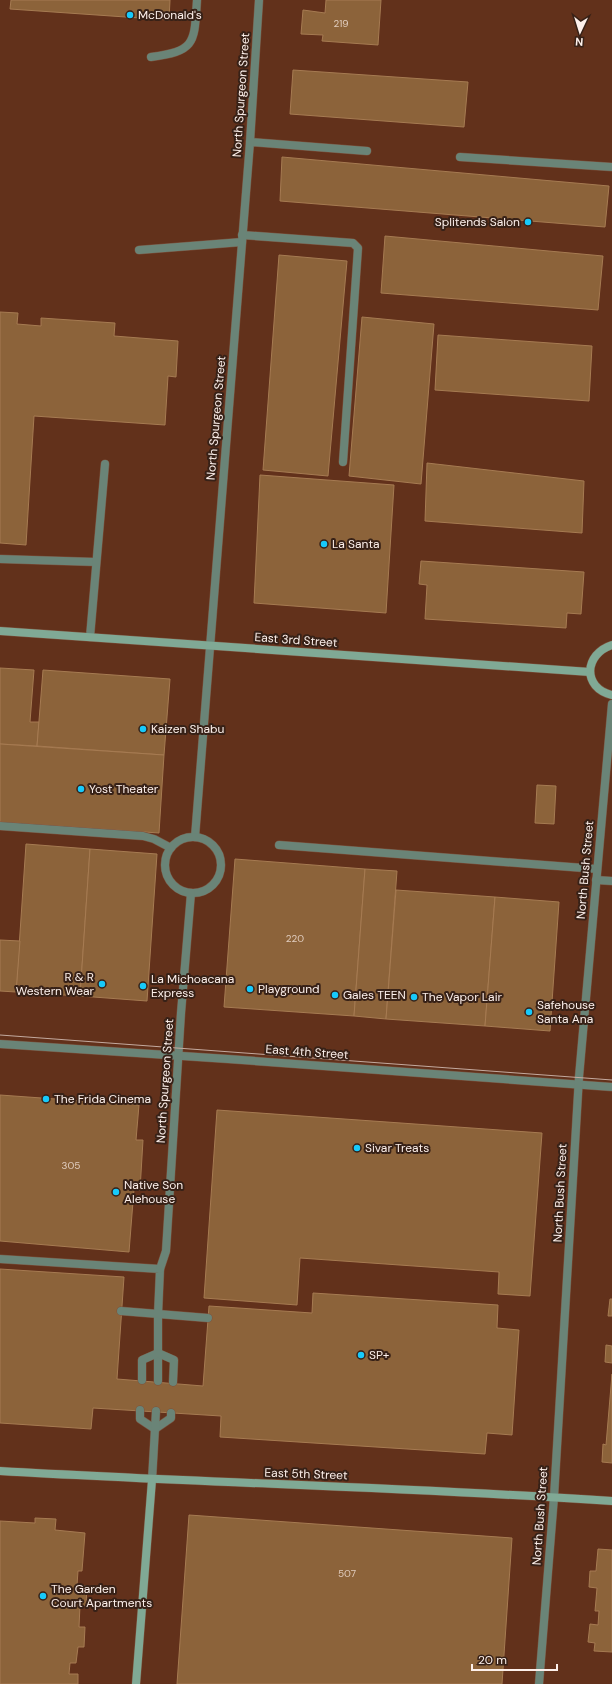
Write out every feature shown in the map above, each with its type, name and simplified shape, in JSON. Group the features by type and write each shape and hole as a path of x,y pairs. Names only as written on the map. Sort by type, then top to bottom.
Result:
{"street":[{"path":"151,57 173,55 189,46 195,32 197,0"},
{"name":"North Spurgeon Street","path":"195,837 250,142 259,0"},
{"path":"250,142 367,151"},
{"path":"460,157 612,166"},
{"path":"139,250 242,238 353,243 358,248 343,462"},
{"path":"90,637 105,464"},
{"path":"0,558 96,562"},
{"name":"East 3rd Street","path":"0,631 590,672"},
{"path":"612,645 603,648 596,654 592,661 590,672 591,679 596,687 603,692 612,695"},
{"name":"North Bush Street","path":"539,1684 554,1497 578,1084 612,704"},
{"path":"0,826 143,836 154,839 171,848"},
{"path":"195,837 205,840 214,847 219,856 221,868 218,878 211,886 201,892 190,893 181,891 172,885 167,876 165,866 166,856 171,848 186,838 195,837"},
{"path":"279,845 597,869"},
{"path":"596,880 612,881"},
{"name":"North Spurgeon Street","path":"158,1381 160,1268 166,1251 190,893"},
{"name":"East 4th Street","path":"0,1044 612,1087"},
{"path":"0,1259 160,1268"},
{"path":"121,1311 208,1318"},
{"path":"142,1380 142,1360 158,1353 174,1360 173,1382"},
{"path":"140,1410 140,1419 156,1429"},
{"path":"136,1684 156,1429 156,1411"},
{"path":"156,1429 171,1418 171,1413"},
{"name":"East 5th Street","path":"0,1471 152,1480 554,1497 612,1501"}],"building":[{"name":"McDonald's","path":"11,0 170,0 169,20 10,9"},
{"path":"326,0 381,0 378,45 322,41 323,35 301,34 303,10 325,13"},
{"path":"293,70 468,82 464,127 290,114"},
{"path":"282,157 609,186 605,227 280,201"},
{"path":"385,236 603,256 598,310 381,293"},
{"path":"279,255 347,261 328,476 263,470"},
{"path":"0,312 18,313 17,324 41,326 41,318 115,323 114,336 178,341 176,377 168,376 165,425 34,416 26,545 0,543"},
{"path":"362,317 434,324 421,484 349,476"},
{"path":"438,335 592,346 589,401 435,390"},
{"path":"427,463 584,481 582,533 425,521"},
{"name":"La Santa","path":"260,475 394,485 386,613 254,603"},
{"path":"421,561 584,572 581,614 567,613 566,628 425,619 427,585 419,584"},
{"path":"0,668 34,670 30,722 39,722 37,746 0,744"},
{"path":"43,670 170,679 164,755 37,746"},
{"name":"Yost Theater","path":"0,744 164,755 159,833 0,822"},
{"path":"537,785 556,786 554,824 535,823"},
{"path":"26,844 90,849 80,996 16,992"},
{"path":"90,849 157,854 147,1001 80,996"},
{"path":"235,859 365,869 354,1016 224,1007"},
{"path":"365,869 397,871 386,1019 354,1016"},
{"path":"396,890 495,897 485,1026 386,1019"},
{"path":"495,897 559,902 550,1031 485,1026"},
{"path":"0,940 20,941 16,992 0,991"},
{"path":"0,1095 139,1105 136,1140 143,1140 140,1190 134,1189 129,1252 0,1241"},
{"path":"217,1110 542,1133 530,1296 498,1294 499,1272 300,1258 297,1305 204,1298"},
{"name":"SP+","path":"0,1269 124,1277 117,1379 203,1386 209,1306 312,1313 313,1293 498,1305 497,1328 519,1330 512,1435 487,1433 485,1454 220,1437 221,1416 93,1408 91,1429 0,1423"},
{"path":"610,1299 612,1299 612,1316 608,1316"},
{"path":"606,1345 612,1346 612,1363 605,1362"},
{"path":"612,1374 612,1463 602,1462 603,1444 606,1445"},
{"path":"189,1515 512,1538 502,1684 177,1684"},
{"name":"The Garden Court Apartments","path":"35,1518 56,1519 55,1530 85,1533 82,1571 78,1571 77,1585 87,1586 86,1606 80,1605 79,1627 85,1627 84,1647 78,1647 76,1663 70,1663 69,1674 78,1674 78,1684 0,1684 0,1521 35,1523"},
{"path":"598,1549 612,1550 612,1652 594,1651 595,1643 588,1642 590,1624 598,1625 599,1611 595,1611 597,1588 589,1587 590,1571 596,1571"}],"tram line":[{"path":"0,1035 612,1080"}],"place":[{"name":"McDonald's","path":"130,15"},
{"name":"Splitends Salon","path":"528,222"},
{"name":"La Santa","path":"324,544"},
{"name":"Kaizen Shabu","path":"143,729"},
{"name":"Yost Theater","path":"81,789"},
{"name":"R & R Western Wear","path":"102,984"},
{"name":"La Michoacana Express","path":"143,986"},
{"name":"Playground","path":"250,989"},
{"name":"Gales TEEN","path":"335,995"},
{"name":"The Vapor Lair","path":"414,997"},
{"name":"Safehouse Santa Ana","path":"529,1012"},
{"name":"The Frida Cinema","path":"46,1099"},
{"name":"Sivar Treats","path":"357,1148"},
{"name":"Native Son Alehouse","path":"116,1192"},
{"name":"SP+","path":"361,1355"},
{"name":"The Garden Court Apartments","path":"43,1596"}]}
